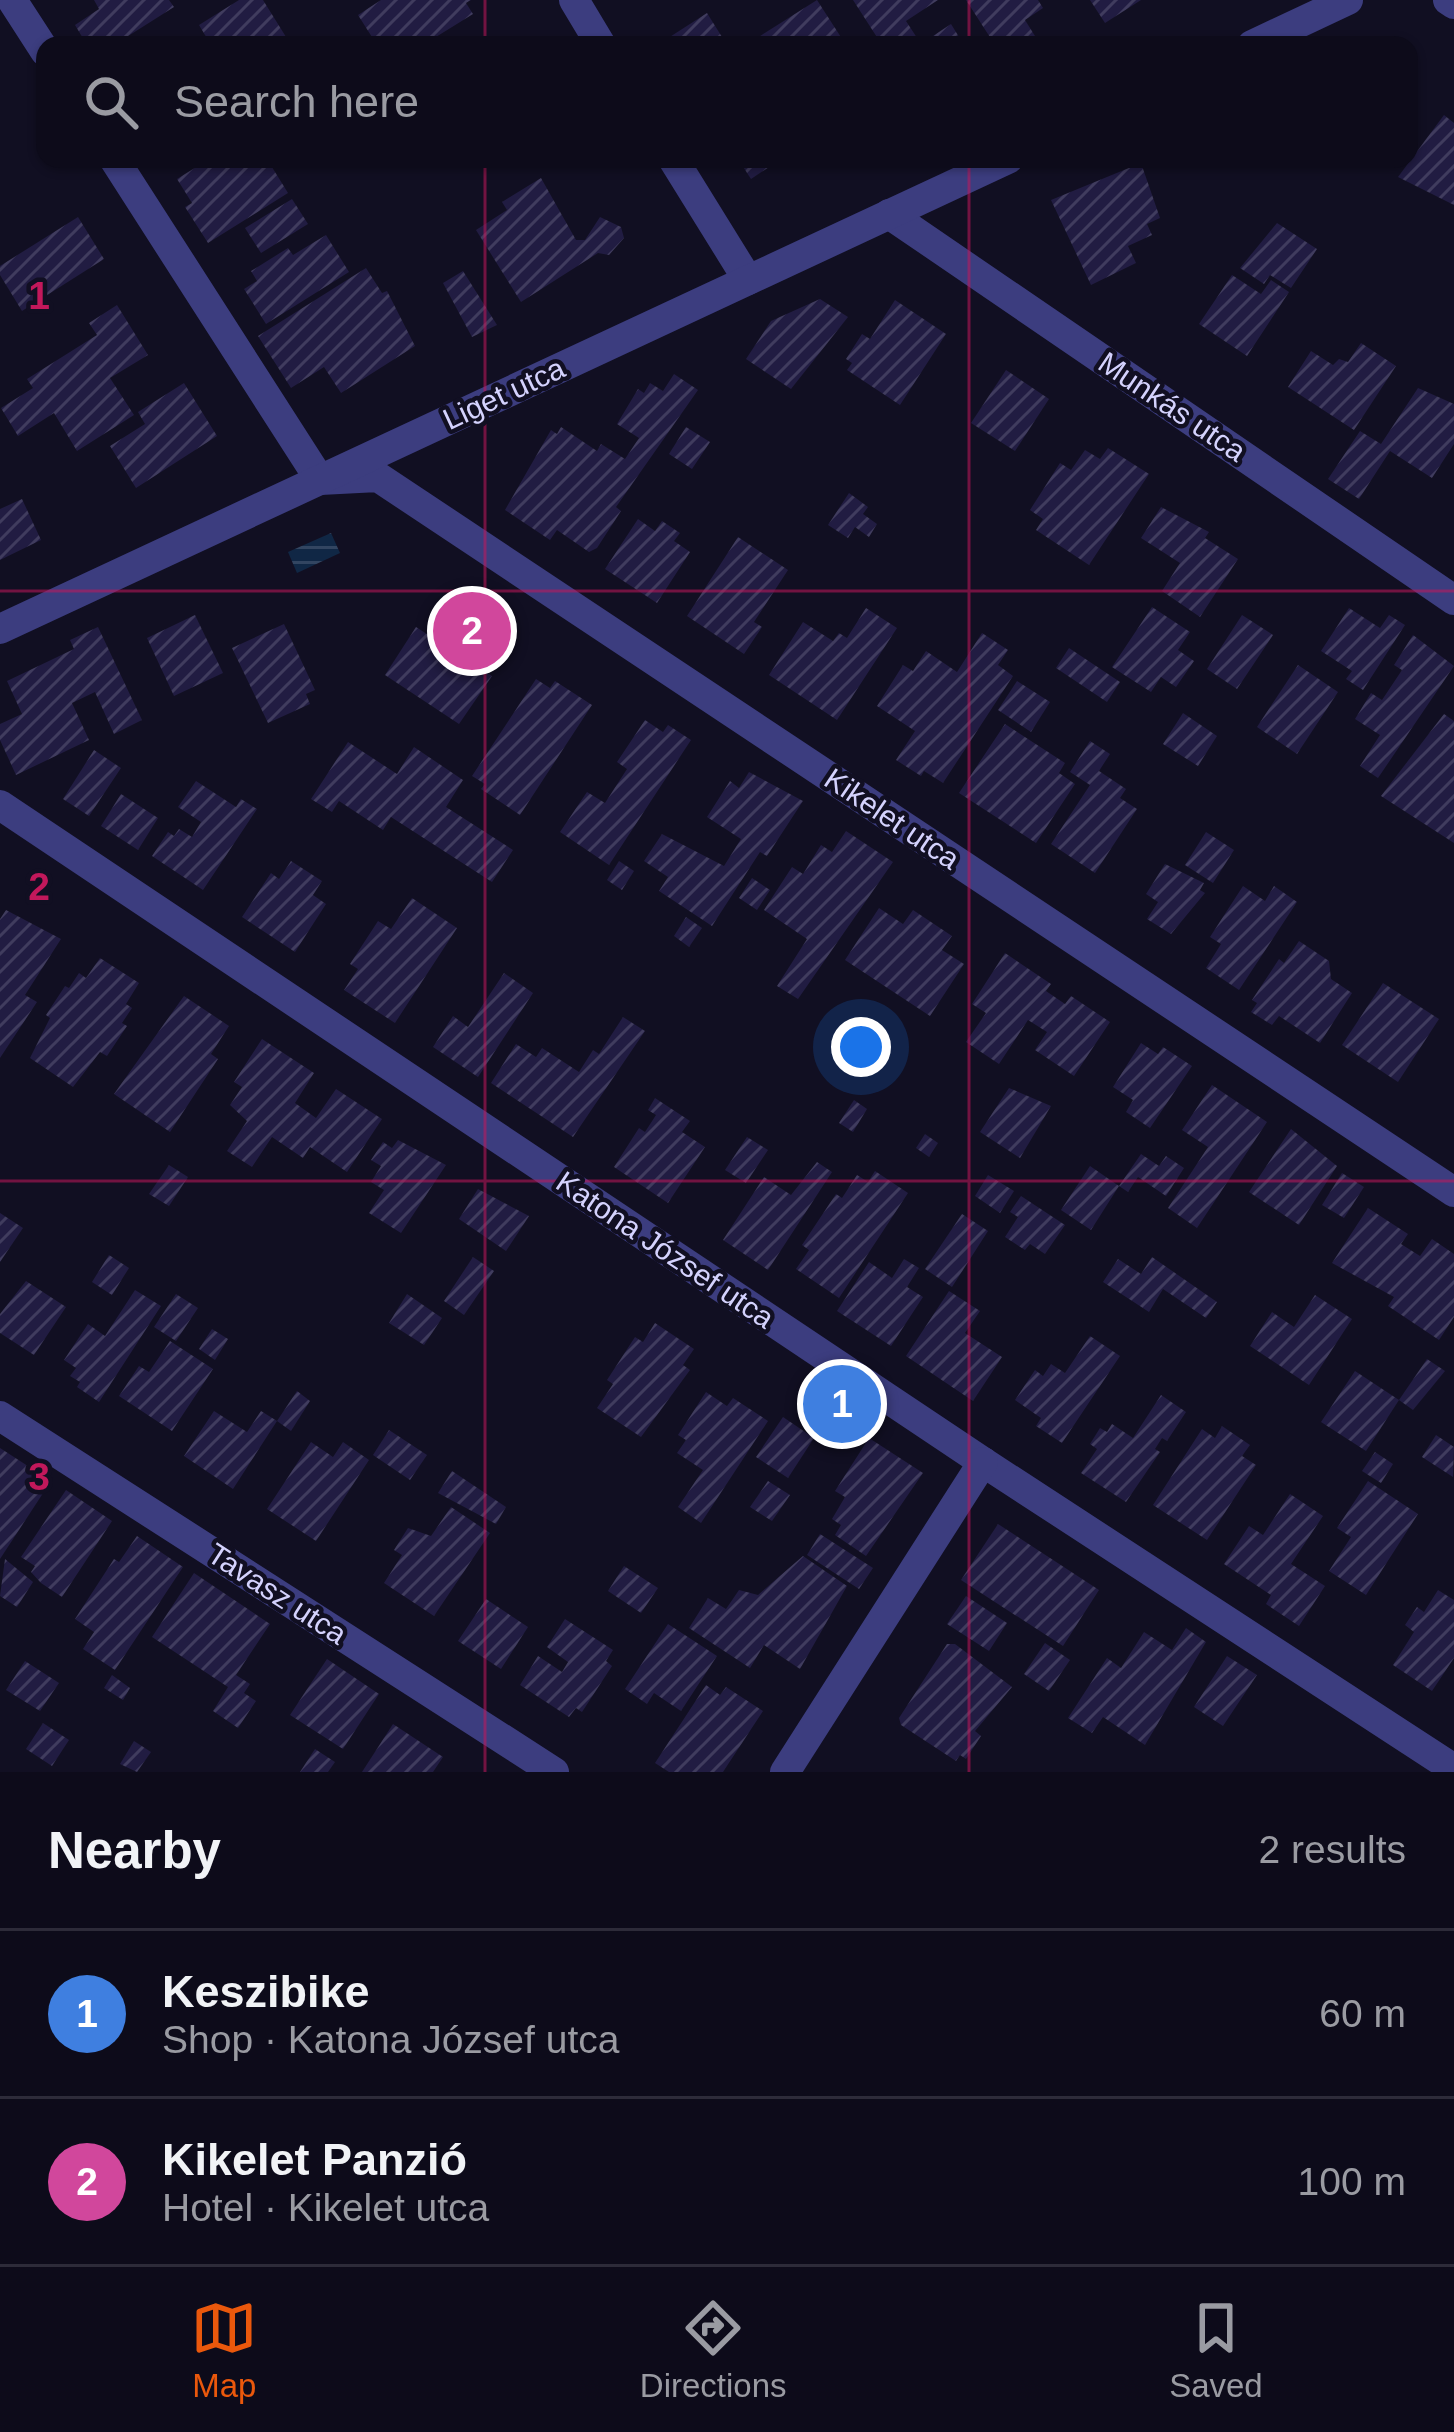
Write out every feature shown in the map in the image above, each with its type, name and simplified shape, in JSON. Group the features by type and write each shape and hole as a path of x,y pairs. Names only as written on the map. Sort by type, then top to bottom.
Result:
{"street":[{"path":"12,0 36,37"},
{"path":"574,0 596,36"},
{"path":"1271,36 1348,0"},
{"path":"120,168 320,480"},
{"path":"679,168 748,280"},
{"name":"Liget utca","path":"0,629 989,168"},
{"name":"Munkás utca","path":"889,214 1454,600"},
{"name":"Kikelet utca","path":"320,480 378,478 1454,1192"},
{"name":"Katona József utca","path":"0,805 983,1462 1454,1769"},
{"name":"Tavasz utca","path":"0,1416 554,1772"},
{"path":"785,1772 983,1462"}],"water":[{"path":"331,533 340,553 297,573 288,552"}],"building":[{"path":"94,0 169,0 174,7 128,36 82,36 75,25 99,9"},
{"path":"239,0 263,0 285,36 206,36 199,25"},
{"path":"381,0 471,0 466,3 473,14 438,36 371,36 358,15"},
{"path":"817,0 840,36 760,36"},
{"path":"853,0 938,0 906,21 916,36 876,36"},
{"path":"966,0 1038,0 1043,8 1025,20 1035,36 989,36"},
{"path":"1090,0 1141,0 1105,23"},
{"path":"707,13 721,36 671,36"},
{"path":"951,24 958,36 933,36"},
{"path":"1444,115 1454,123 1454,205 1398,177 1405,168 1418,168 1418,150"},
{"path":"195,168 273,168 288,193 208,243 185,207 192,203 177,179"},
{"path":"744,168 768,168 751,179"},
{"path":"1129,168 1143,168 1160,218 1147,224 1152,235 1128,246 1136,263 1091,285 1051,200"},
{"path":"541,178 576,240 585,240 600,217 621,227 624,238 609,255 598,253 521,302 476,230 507,210 502,202"},
{"path":"292,199 308,224 261,253 245,228"},
{"path":"78,217 104,259 22,311 0,275 0,266"},
{"path":"1277,223 1317,249 1291,288 1270,275 1264,284 1240,268"},
{"path":"326,235 349,272 266,324 244,289 257,281 251,271 288,248 293,255"},
{"path":"366,268 382,293 387,291 415,346 341,393 324,367 291,388 258,336"},
{"path":"463,271 497,325 472,337 443,283"},
{"path":"1232,275 1261,294 1271,280 1289,292 1247,356 1199,324"},
{"path":"820,299 848,317 791,389 746,359 771,321"},
{"path":"895,300 946,334 900,405 847,370 852,363 846,359 862,334 870,339"},
{"path":"117,305 148,355 110,378 134,415 77,451 54,413 18,436 1,408 33,388 27,379 97,335 89,323"},
{"path":"1361,343 1396,366 1354,430 1288,387 1311,351 1333,365 1339,359 1348,362"},
{"path":"1006,370 1049,399 1015,451 971,423"},
{"path":"674,374 698,390 616,507 621,511 597,548 589,552 557,530 550,540 505,510 551,430 557,434 561,427 597,451 601,444 625,459 639,438 617,424 638,389 644,393 650,383 663,391"},
{"path":"184,383 217,436 136,488 110,446 145,424 138,412"},
{"path":"1418,388 1454,404 1454,444 1432,478 1390,451 1359,499 1328,479 1360,431 1381,444"},
{"path":"686,427 710,442 692,469 669,454"},
{"path":"1108,448 1149,474 1089,565 1036,530 1043,519 1030,510 1060,463 1071,470 1085,450 1100,459"},
{"path":"849,493 868,507 863,514 877,524 869,537 855,527 848,538 828,525"},
{"path":"22,499 41,540 0,560 0,509"},
{"path":"1161,507 1209,532 1205,538 1238,559 1200,617 1162,591 1180,563 1141,538"},
{"path":"638,519 655,531 662,521 680,533 674,541 690,552 657,603 605,569"},
{"path":"738,537 788,570 754,622 762,627 744,654 687,616"},
{"path":"1152,607 1190,632 1178,650 1194,661 1176,687 1161,677 1151,692 1112,667"},
{"path":"866,608 897,628 837,720 769,675 803,622 833,641 839,633 847,638"},
{"path":"1349,608 1380,628 1389,615 1405,625 1363,690 1346,679 1352,671 1321,651"},
{"path":"195,615 223,673 174,696 147,638"},
{"path":"1242,615 1273,635 1237,689 1207,669"},
{"path":"284,624 315,690 306,694 310,704 268,723 232,648"},
{"path":"98,627 142,720 114,734 95,692 72,703 89,740 16,775 0,740 0,724 22,714 7,681 74,649 70,640"},
{"path":"416,627 492,676 459,724 385,675"},
{"path":"982,633 1008,650 998,665 1013,676 943,783 924,771 921,776 896,760 915,731 877,706 903,665 913,671 926,651 957,672"},
{"path":"1413,635 1454,666 1378,778 1360,766 1380,735 1355,719 1371,693 1382,700 1402,670 1394,665"},
{"path":"1069,648 1120,682 1107,702 1056,668"},
{"path":"1298,665 1338,692 1297,754 1257,727"},
{"path":"536,679 550,688 555,681 592,705 520,815 481,789 485,784 472,776"},
{"path":"1017,681 1050,702 1031,732 998,710"},
{"path":"1183,713 1217,736 1198,766 1163,744"},
{"path":"1444,714 1454,721 1454,843 1381,796"},
{"path":"645,720 663,732 668,725 691,740 609,865 560,832 587,792 605,803 627,769 617,762"},
{"path":"1005,724 1065,763 1059,773 1075,784 1036,843 959,793"},
{"path":"1090,741 1110,754 1099,771 1126,789 1120,798 1137,809 1095,873 1051,844 1090,785 1070,772"},
{"path":"348,742 397,774 414,747 463,780 446,807 513,850 492,882 391,817 383,830 339,801 332,812 311,799"},
{"path":"94,750 121,768 89,816 63,799"},
{"path":"749,772 803,801 767,856 760,852 712,926 659,891 668,877 644,861 662,834 724,866 741,839 707,817 730,781 739,788"},
{"path":"196,781 236,807 241,799 257,809 203,890 152,856 168,832 174,836 179,829 192,837 201,822 178,807"},
{"path":"121,794 158,818 138,850 101,826"},
{"path":"846,831 893,862 798,999 777,986 807,939 764,910 792,867 803,874 821,845 832,852"},
{"path":"1206,832 1234,850 1213,883 1185,865"},
{"path":"291,861 322,881 313,895 326,904 295,952 242,917 271,873 279,879"},
{"path":"619,861 634,871 622,890 607,880"},
{"path":"1165,864 1204,883 1200,890 1205,893 1171,934 1147,919 1158,902 1146,894"},
{"path":"752,878 770,890 757,910 739,898"},
{"path":"1243,886 1265,901 1274,886 1297,902 1239,990 1206,968 1221,944 1210,937"},
{"path":"412,898 457,928 395,1023 344,990 358,969 350,964 378,921 391,929"},
{"path":"879,908 903,924 913,910 952,936 942,950 964,964 930,1016 845,960"},
{"path":"6,910 61,939 25,995 37,1002 0,1058 0,919"},
{"path":"686,917 702,928 689,947 674,936"},
{"path":"1299,941 1329,961 1331,979 1352,993 1320,1043 1279,1016 1272,1025 1251,1012 1257,1003 1252,1000 1279,959 1284,963"},
{"path":"1005,953 1051,984 1046,991 1065,1004 1071,996 1110,1022 1074,1076 1035,1050 1047,1032 1028,1020 999,1064 966,1042 986,1013 972,1004"},
{"path":"100,958 139,983 126,1004 132,1008 122,1023 127,1026 107,1056 100,1052 73,1087 30,1058 50,1018 46,1015 65,986 69,988 79,973 86,978"},
{"path":"504,973 533,993 478,1077 433,1047 453,1016 468,1027"},
{"path":"1383,983 1439,1019 1398,1082 1342,1045"},
{"path":"184,996 229,1026 211,1054 218,1059 170,1132 114,1094"},
{"path":"623,1017 645,1031 573,1137 491,1083 516,1044 536,1057 542,1048 579,1072 593,1050 599,1054"},
{"path":"262,1039 314,1073 295,1103 316,1118 336,1089 382,1119 347,1172 310,1147 303,1158 272,1137 252,1167 227,1151 247,1121 230,1105 242,1087 234,1082"},
{"path":"1141,1043 1158,1054 1163,1047 1192,1066 1150,1128 1126,1112 1133,1100 1113,1087"},
{"path":"1212,1085 1267,1122 1197,1228 1168,1208 1208,1147 1182,1130"},
{"path":"1009,1088 1051,1106 1020,1158 980,1132"},
{"path":"655,1098 690,1121 682,1132 705,1147 668,1203 614,1167 639,1128 645,1132 656,1115 648,1110"},
{"path":"854,1100 867,1109 853,1132 839,1123"},
{"path":"1291,1129 1337,1166 1299,1225 1249,1192"},
{"path":"925,1134 938,1143 929,1157 916,1148"},
{"path":"747,1137 768,1150 746,1183 725,1170"},
{"path":"398,1140 446,1165 401,1233 369,1213 384,1190 371,1182 381,1166 371,1160 383,1142 392,1148"},
{"path":"1141,1154 1159,1166 1166,1156 1184,1168 1166,1196 1138,1177 1128,1192 1119,1186"},
{"path":"817,1162 832,1172 768,1270 723,1240 764,1177 791,1195"},
{"path":"169,1165 188,1177 169,1206 149,1194"},
{"path":"1090,1166 1119,1186 1091,1230 1061,1210"},
{"path":"875,1171 908,1193 839,1298 796,1269 809,1250 802,1245 836,1194 842,1198 857,1175 868,1182"},
{"path":"1342,1173 1364,1187 1344,1218 1322,1205"},
{"path":"988,1175 1014,1191 1000,1213 975,1196"},
{"path":"478,1189 529,1216 506,1251 459,1219"},
{"path":"1021,1196 1065,1225 1045,1254 1030,1244 1025,1250 1005,1237 1018,1217 1010,1212"},
{"path":"1368,1208 1408,1234 1401,1244 1420,1256 1432,1239 1454,1254 1454,1317 1439,1340 1388,1306 1394,1297 1332,1263"},
{"path":"0,1213 23,1228 0,1262"},
{"path":"962,1214 988,1231 952,1287 925,1269"},
{"path":"109,1255 129,1268 112,1295 92,1282"},
{"path":"473,1257 494,1271 464,1315 444,1301"},
{"path":"1152,1257 1217,1302 1206,1318 1163,1289 1149,1312 1103,1282 1118,1259 1141,1274"},
{"path":"904,1259 919,1268 907,1287 923,1297 891,1346 837,1311 869,1262 892,1278"},
{"path":"26,1281 66,1307 34,1355 0,1333 0,1314"},
{"path":"135,1290 161,1306 99,1402 77,1387 80,1382 70,1376 76,1368 64,1360 88,1324 105,1336"},
{"path":"949,1291 980,1311 965,1333 1002,1357 973,1401 906,1356"},
{"path":"176,1294 198,1308 176,1341 154,1327"},
{"path":"407,1294 442,1318 424,1345 389,1323"},
{"path":"1315,1295 1352,1319 1309,1385 1250,1346 1272,1312 1294,1327"},
{"path":"655,1323 694,1349 683,1365 690,1370 641,1437 597,1408 613,1384 607,1380 635,1337 643,1342"},
{"path":"212,1329 228,1339 215,1360 199,1349"},
{"path":"1090,1336 1120,1356 1062,1443 1036,1426 1041,1418 1015,1400 1035,1370 1043,1376 1051,1364 1065,1373"},
{"path":"170,1341 213,1369 172,1431 119,1396 139,1366 149,1372"},
{"path":"1427,1359 1445,1371 1413,1410 1399,1400"},
{"path":"1355,1371 1399,1400 1366,1451 1321,1422"},
{"path":"297,1391 310,1401 291,1431 277,1421"},
{"path":"706,1392 727,1406 733,1398 768,1421 701,1523 678,1507 703,1470 677,1453 686,1440 678,1435"},
{"path":"1161,1395 1186,1412 1167,1441 1162,1438 1155,1449 1160,1452 1126,1502 1081,1473 1097,1449 1090,1444 1100,1428 1107,1432 1112,1424 1133,1438"},
{"path":"214,1411 247,1432 261,1411 277,1421 233,1489 184,1456"},
{"path":"783,1417 814,1438 788,1478 756,1457"},
{"path":"1222,1426 1250,1445 1242,1456 1256,1465 1207,1540 1153,1505 1202,1429 1215,1438"},
{"path":"389,1430 427,1455 410,1480 373,1455"},
{"path":"1436,1435 1454,1447 1453,1477 1422,1457"},
{"path":"869,1438 923,1473 866,1556 835,1535 841,1525 832,1519 845,1497 835,1491"},
{"path":"311,1442 333,1457 343,1442 369,1460 316,1541 267,1509"},
{"path":"0,1448 51,1481 0,1559"},
{"path":"1375,1452 1393,1464 1381,1483 1362,1471"},
{"path":"452,1471 506,1507 496,1524 438,1493"},
{"path":"768,1481 790,1495 772,1521 750,1507"},
{"path":"1368,1481 1418,1514 1366,1595 1329,1571 1351,1537 1337,1528"},
{"path":"66,1490 112,1521 62,1597 41,1583 31,1572 35,1566 21,1557"},
{"path":"1290,1494 1323,1516 1291,1564 1325,1586 1299,1626 1266,1604 1271,1595 1224,1564 1249,1526 1263,1535"},
{"path":"451,1507 490,1533 434,1616 384,1583 402,1555 394,1550 408,1528 431,1536"},
{"path":"998,1524 1099,1590 1063,1646 961,1580"},
{"path":"820,1534 873,1568 859,1589 807,1555"},
{"path":"137,1536 183,1567 115,1670 83,1649 94,1632 75,1619 114,1559 119,1562"},
{"path":"803,1556 847,1586 800,1669 764,1645 750,1668 689,1628 708,1598 726,1609 739,1590 758,1595"},
{"path":"5,1559 33,1582 17,1607 0,1596"},
{"path":"624,1566 658,1588 641,1613 608,1591"},
{"path":"194,1573 270,1624 236,1675 250,1684 244,1693 256,1701 238,1728 213,1711 228,1687 152,1637"},
{"path":"1438,1590 1454,1600 1454,1658 1432,1691 1393,1665 1414,1632 1405,1625 1417,1607 1424,1612"},
{"path":"966,1596 1007,1623 989,1651 947,1624"},
{"path":"486,1599 528,1627 501,1669 458,1641"},
{"path":"565,1619 613,1650 606,1661 612,1666 582,1712 576,1708 569,1717 520,1685 538,1656 562,1672 568,1662 547,1647"},
{"path":"668,1624 717,1656 681,1711 654,1693 647,1704 625,1689"},
{"path":"1186,1628 1206,1642 1145,1745 1103,1717 1092,1733 1068,1718 1107,1658 1121,1668 1144,1632 1172,1650"},
{"path":"1045,1643 1070,1660 1049,1691 1024,1674"},
{"path":"947,1644 955,1644 1012,1687 975,1731 981,1736 966,1759 960,1755 956,1761 901,1725 899,1718"},
{"path":"1227,1656 1257,1675 1223,1726 1194,1707"},
{"path":"327,1659 379,1694 343,1749 290,1715"},
{"path":"25,1661 59,1683 40,1711 6,1690"},
{"path":"112,1675 130,1688 123,1700 104,1688"},
{"path":"706,1685 720,1695 726,1687 763,1711 723,1772 669,1772 655,1763"},
{"path":"43,1723 69,1740 52,1766 26,1749"},
{"path":"393,1724 443,1757 433,1772 362,1772"},
{"path":"134,1741 151,1752 137,1772 120,1764"},
{"path":"315,1749 335,1762 328,1772 300,1772"}],"place":[{"name":"Kikelet Panzió","path":"472,631"},
{"name":"Keszibike","path":"842,1404"}]}
